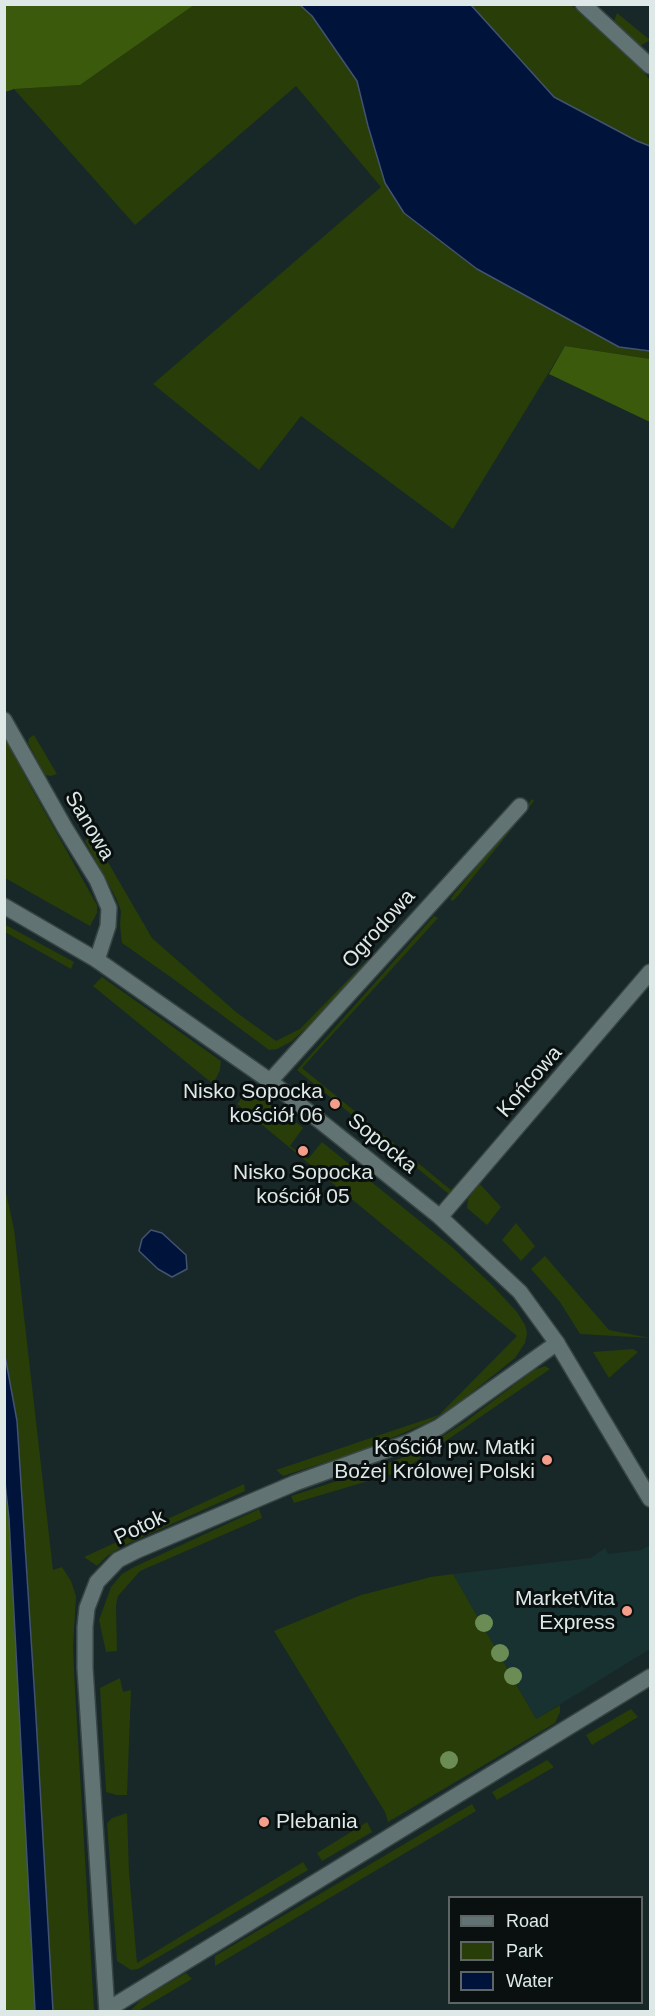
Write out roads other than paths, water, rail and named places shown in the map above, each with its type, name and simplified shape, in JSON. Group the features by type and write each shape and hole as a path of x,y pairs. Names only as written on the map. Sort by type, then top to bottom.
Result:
{"street":[{"path":"583,4 651,66"},
{"name":"Sanowa","path":"4,720 97,880 109,908 108,926 97,960"},
{"name":"Ogrodowa","path":"270,1081 520,806"},
{"name":"Sopocka","path":"4,906 97,960 270,1081 440,1217 520,1292 557,1343 651,1499"},
{"name":"Końcowa","path":"440,1217 651,972"},
{"name":"Potok","path":"107,2011 85,1668 87,1608 97,1582 118,1560 138,1550 295,1483 378,1455 439,1427 557,1343"},
{"path":"107,2011 651,1677"}],"water":[{"path":"300,5 471,5 554,97 650,146 650,351 619,347 477,269 404,213 385,183 357,81 312,16"},
{"path":"151,1230 162,1233 186,1255 187,1269 172,1277 158,1269 139,1251 142,1239"},
{"path":"4,1350 17,1421 53,2011 35,2011 9,1519 4,1473"}],"place":[{"name":"Nisko Sopocka kościół 06","path":"335,1104"},
{"name":"Nisko Sopocka kościół 05","path":"303,1151"},
{"name":"Kościół pw. Matki Bożej Królowej Polski","path":"547,1460"},
{"name":"MarketVita Express","path":"627,1611"},
{"name":"Plebania","path":"264,1822"}]}
